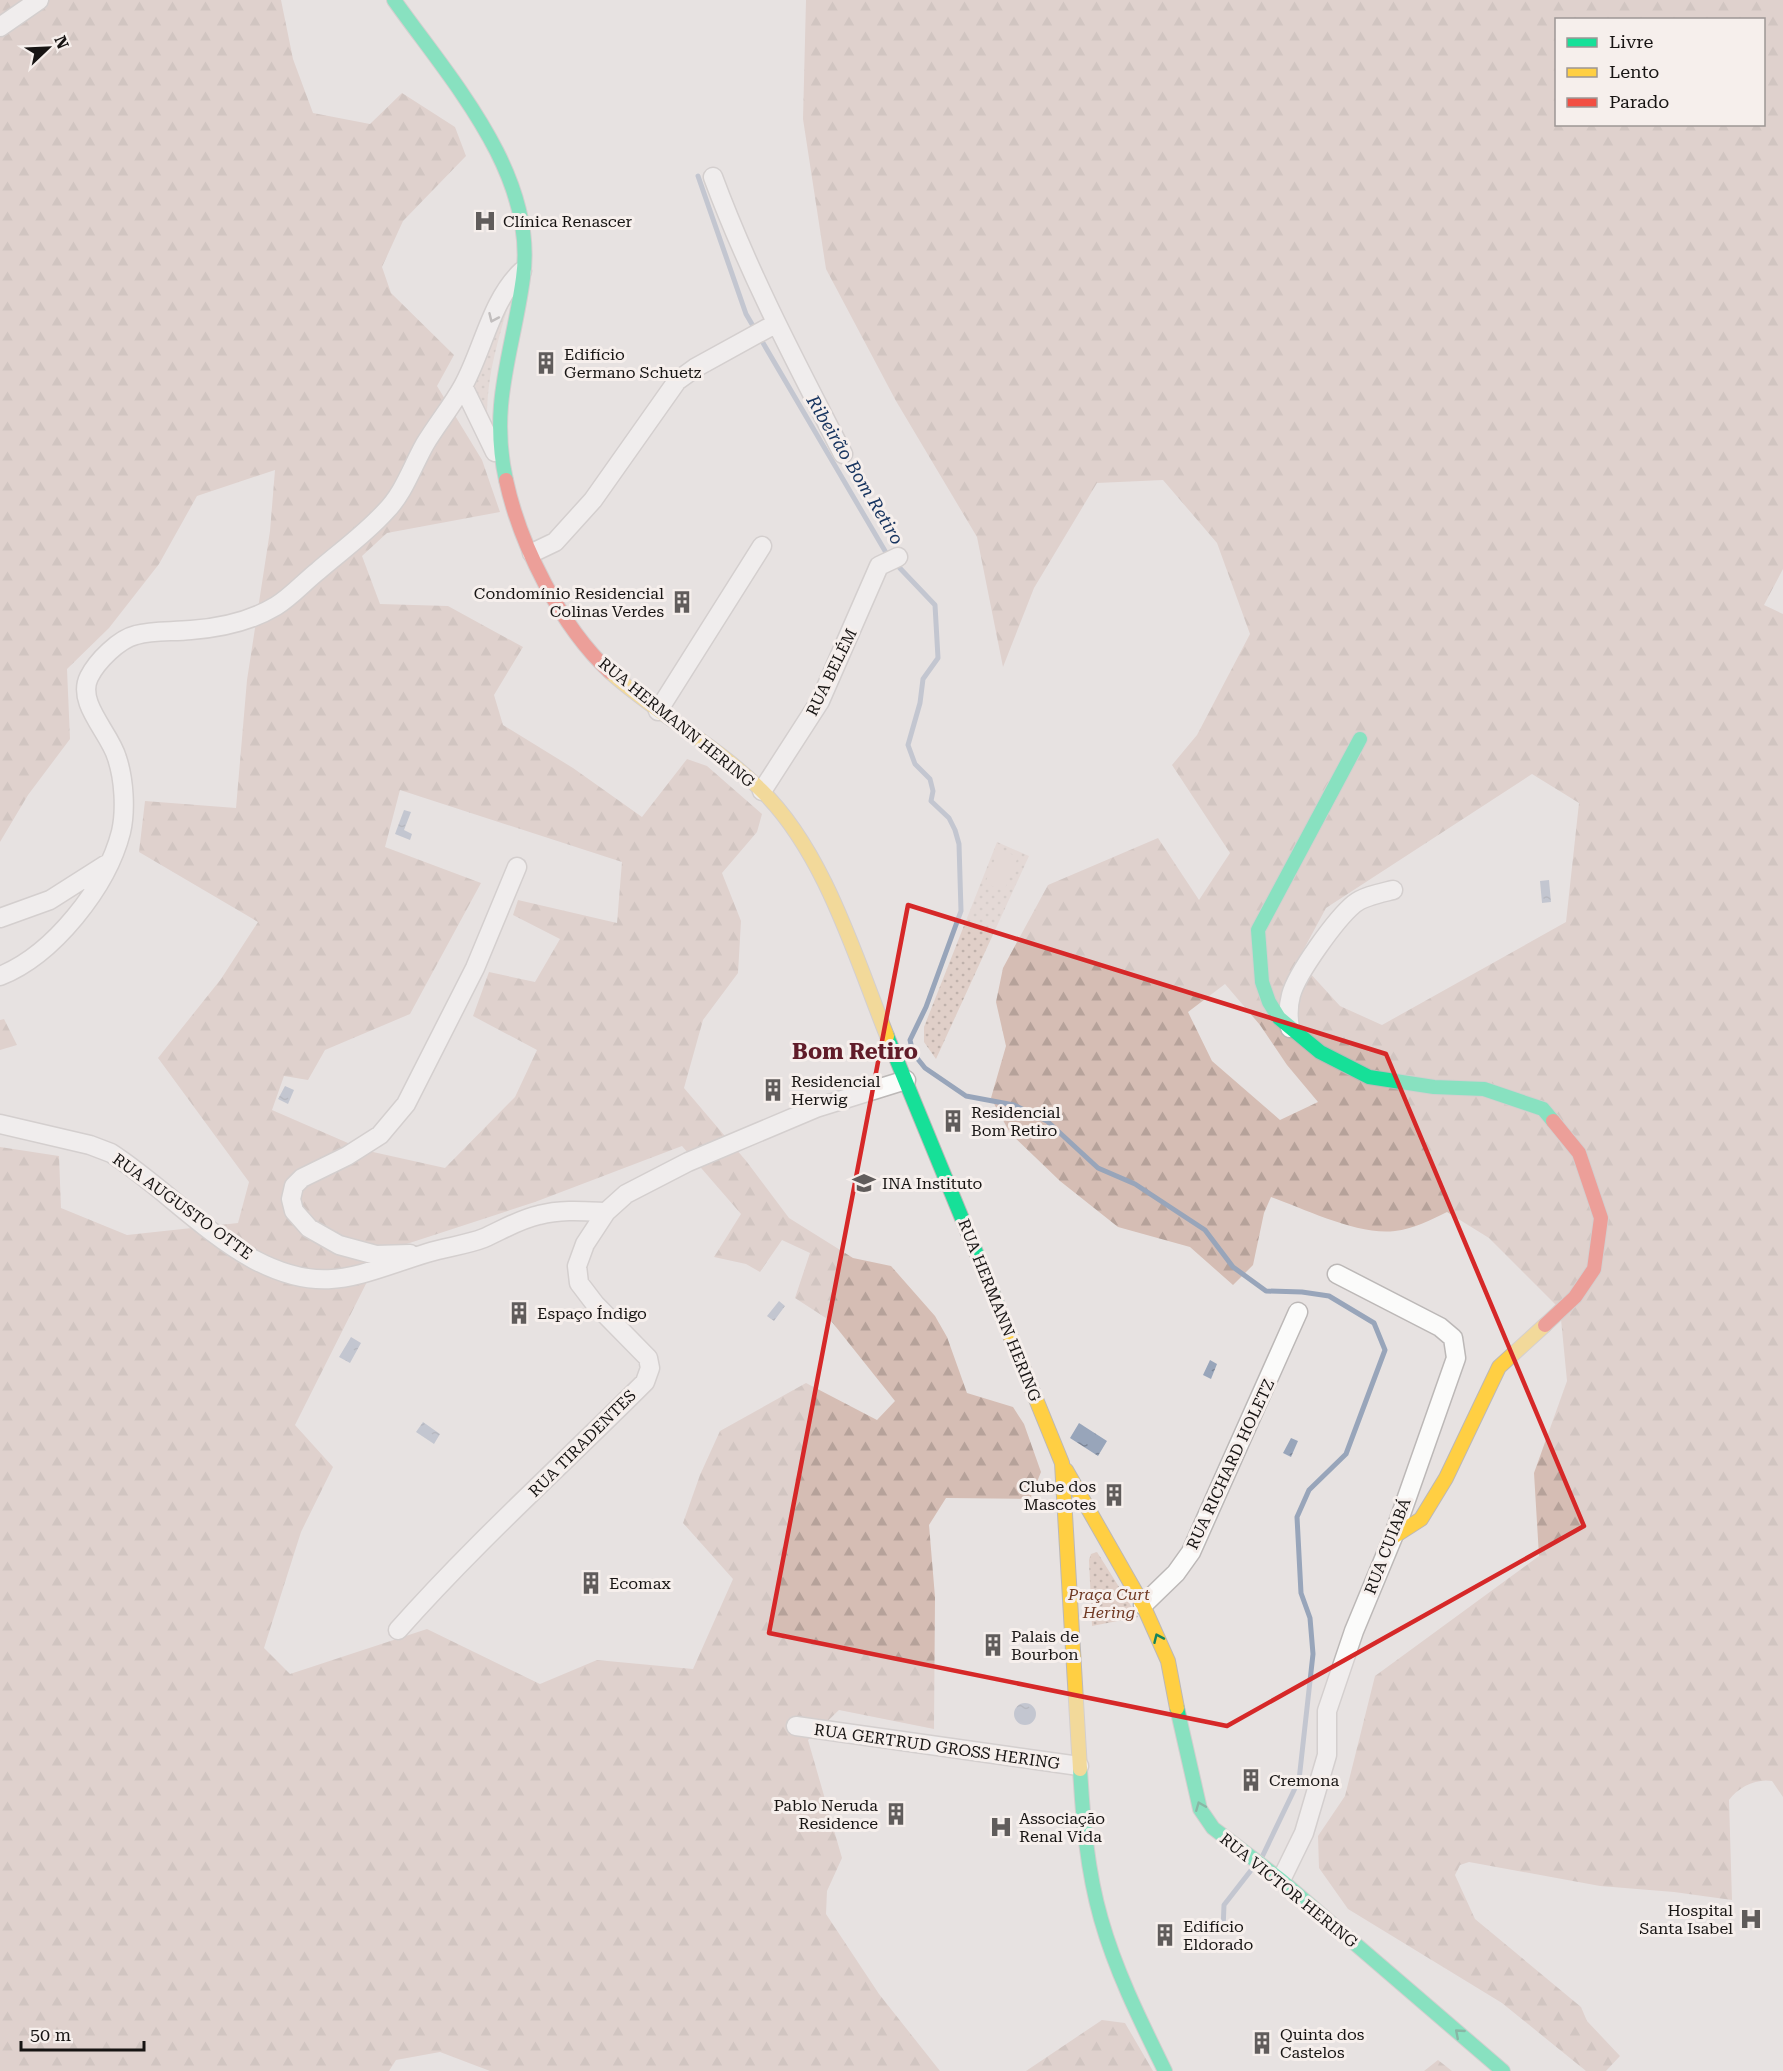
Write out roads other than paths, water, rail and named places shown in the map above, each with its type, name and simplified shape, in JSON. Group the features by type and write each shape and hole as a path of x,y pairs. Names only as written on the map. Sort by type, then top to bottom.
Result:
{"street":[{"path":"0,27 39,0"},
{"name":"RUA HERMANN HERING","path":"394,0 471,113 509,175 523,218 526,242 524,269 499,403 501,467 532,553 580,640 598,660 658,711 712,747 762,791 794,830 830,896 1062,1463 1069,1548 1079,1766 1084,1829 1092,1882 1105,1931 1136,2012 1165,2071"},
{"path":"713,177 741,250 763,330 843,454"},
{"path":"0,975 17,969 57,936 90,899 109,862 121,831 123,789 118,759 109,736 94,717 86,696 88,679 93,672 104,658 135,635 192,630 242,621 277,606 386,512 401,492 426,443 463,386 500,302 524,269"},
{"path":"532,553 555,542 593,500 677,381 763,330"},
{"path":"463,386 501,467"},
{"path":"658,711 762,546"},
{"name":"RUA BELÉM","path":"762,791 820,701 879,566 897,557"},
{"path":"1360,739 1258,930 1262,982 1269,1002 1290,1028 1320,1052 1369,1077 1434,1087 1484,1089 1543,1109 1578,1153 1601,1218 1594,1269 1575,1297 1499,1367 1446,1478 1421,1519 1393,1537"},
{"path":"0,918 50,900 109,862"},
{"path":"427,1253 376,1255 339,1245 309,1228 294,1211 291,1198 294,1186 302,1178 347,1156 380,1135 406,1104 475,968 517,867"},
{"path":"1290,1028 1288,1014 1291,994 1302,971 1327,935 1355,903 1393,890"},
{"name":"RUA TIRADENTES","path":"398,1630 469,1552 558,1469 645,1382 650,1368 648,1358 595,1304 579,1283 578,1266 585,1244 606,1212 635,1188 688,1162 816,1108 906,1080"},
{"name":"RUA AUGUSTO OTTE","path":"0,1124 90,1144 111,1152 252,1259 287,1274 319,1281 353,1277 390,1267 427,1253 482,1239 538,1215 573,1210 606,1212"},
{"name":"RUA CUIABÁ","path":"1281,1880 1304,1833 1327,1755 1327,1711 1330,1701 1354,1631 1393,1537 1456,1358 1453,1338 1440,1327 1336,1274"},
{"name":"RUA RICHARD HOLETZ","path":"1143,1605 1176,1573 1191,1552 1298,1312"},
{"name":"RUA VICTOR HERING","path":"1062,1463 1143,1605 1168,1661 1200,1809 1213,1828 1281,1880 1503,2071"},
{"path":"1069,1548 1089,1540 1108,1541"},
{"name":"RUA GERTRUD GROSS HERING","path":"796,1726 1079,1766"}],"water":[{"path":"404,810 411,812 404,830 412,834 410,840 395,834"},
{"path":"1549,880 1551,902 1542,903 1540,881"},
{"path":"285,1086 294,1090 288,1104 278,1099"},
{"path":"779,1301 785,1306 774,1321 767,1316"},
{"path":"351,1337 361,1343 350,1363 339,1357"},
{"path":"1210,1360 1217,1364 1211,1379 1203,1375"},
{"path":"423,1422 440,1434 434,1444 416,1432"},
{"path":"1079,1423 1107,1441 1098,1456 1070,1438"},
{"path":"1291,1438 1298,1441 1291,1457 1283,1453"},
{"path":"1025,1703 1035,1710 1036,1714 1029,1724 1025,1725 1015,1718 1014,1714 1021,1704"}],"waterway":[{"name":"Ribeirão Bom Retiro","path":"698,176 746,314 888,556"},
{"name":"Ribeirão Bom Retiro","path":"895,563 935,605 938,658 923,679 920,703 908,745 915,764 930,779 933,791 931,801 949,818 959,844 961,911 926,1007 910,1040 913,1053 925,1068 966,1096 1014,1105 1047,1121 1098,1168 1135,1184 1205,1230 1233,1267 1266,1291 1302,1292 1329,1296 1374,1323 1385,1350 1346,1454 1309,1490 1297,1517 1301,1593 1310,1618 1313,1654 1299,1780 1262,1857"},
{"name":"Ribeirão Bom Retiro","path":"1223,1930 1224,1905 1252,1869"}],"place":[{"name":"Clínica Renascer","path":"485,221"},
{"name":"Edifício Germano Schuetz","path":"546,363"},
{"name":"Condomínio Residencial Colinas Verdes","path":"682,602"},
{"name":"Residencial Herwig","path":"773,1090"},
{"name":"Residencial Bom Retiro","path":"953,1121"},
{"name":"INA Instituto","path":"864,1183"},
{"name":"Espaço Índigo","path":"519,1313"},
{"name":"Clube dos Mascotes","path":"1114,1495"},
{"name":"Ecomax","path":"591,1583"},
{"name":"Palais de Bourbon","path":"993,1645"},
{"name":"Cremona","path":"1251,1780"},
{"name":"Pablo Neruda Residence","path":"896,1814"},
{"name":"Associação Renal Vida","path":"1001,1827"},
{"name":"Hospital Santa Isabel","path":"1751,1919"},
{"name":"Edifício Eldorado","path":"1165,1935"},
{"name":"Quinta dos Castelos","path":"1262,2043"}],"district":[{"name":"Bom Retiro","path":"855,1051"}],"park label":[{"name":"Praça Curt Hering","path":"1109,1603"}]}
